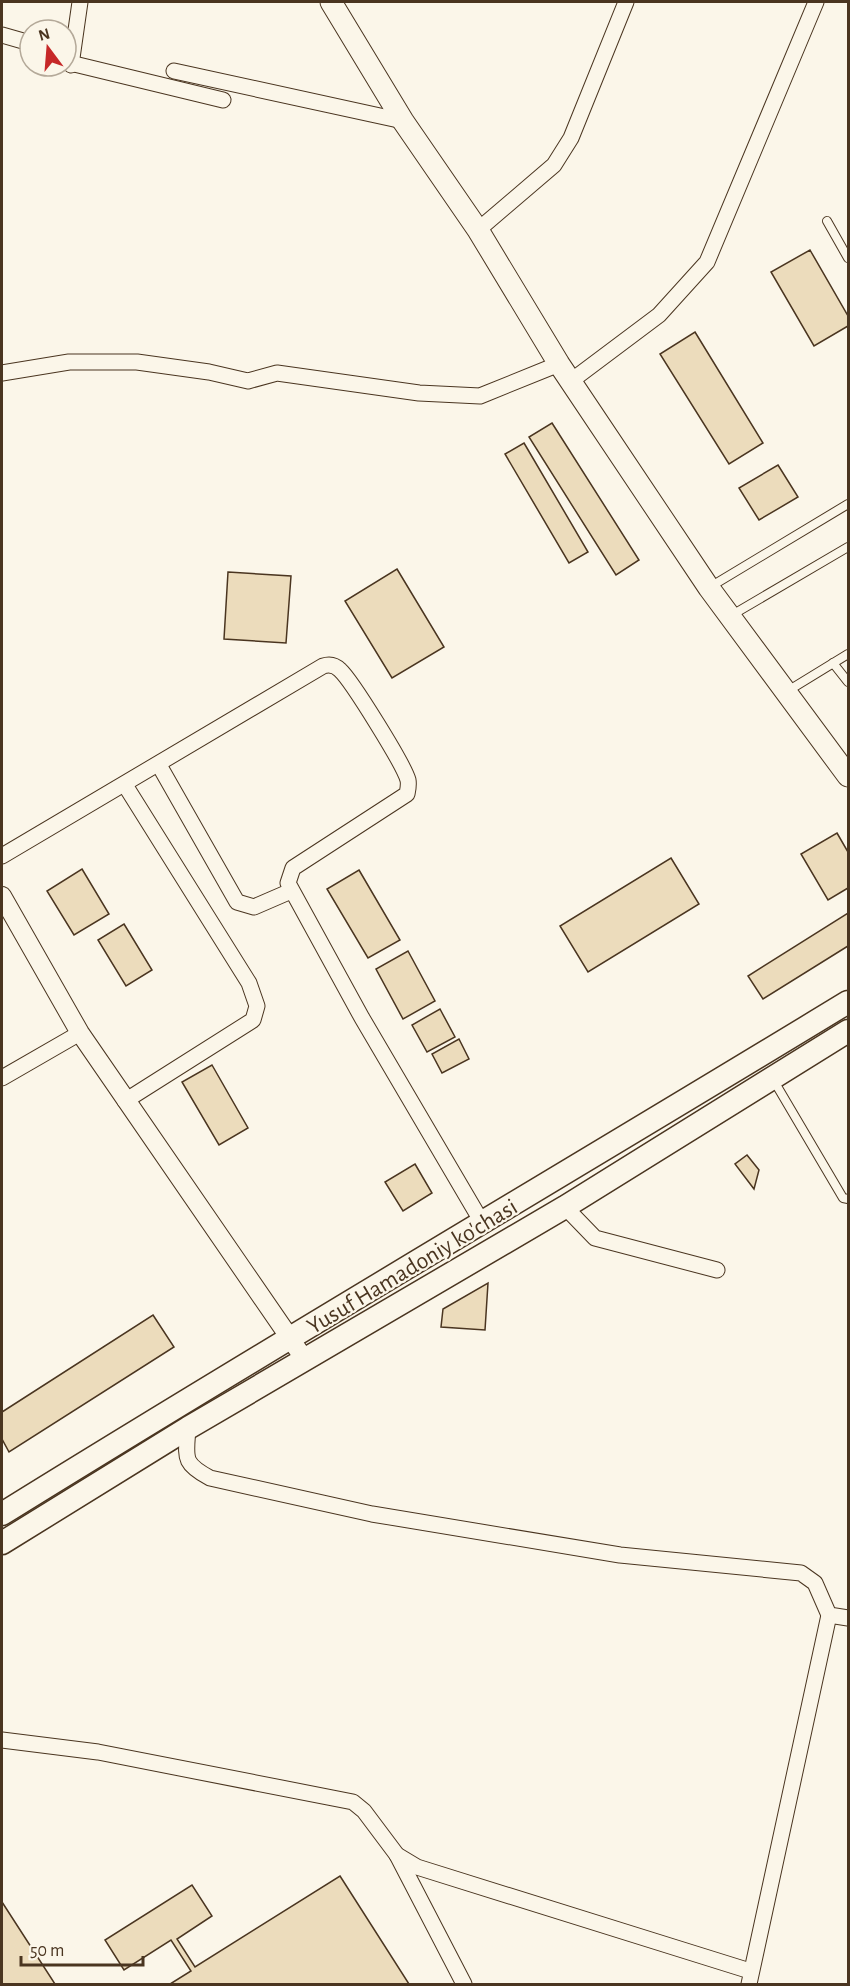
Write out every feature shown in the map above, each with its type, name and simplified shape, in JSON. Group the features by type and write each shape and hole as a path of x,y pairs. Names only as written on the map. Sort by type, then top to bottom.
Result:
{"main road":[{"path":"332,2 403,121 478,230 565,372 709,588 849,776"},
{"name":"Yusuf Hamadoniy ko'chasi","path":"2,1514 289,1336 483,1224 849,1002"},
{"name":"Yusuf Hamadoniy ko'chasi","path":"2,1544 188,1428 565,1208 849,1031"}],"street":[{"path":"77,18 80,2"},
{"path":"478,230 554,165 562,155 626,2"},
{"path":"2,373 69,362 137,362 209,372 248,381 277,373 419,393 480,396 565,372 659,315 707,262 814,2"},
{"path":"2,35 18,40"},
{"path":"78,65 223,100"},
{"path":"174,71 403,121"},
{"path":"2,856 323,666 331,665 340,670 366,706 404,771 408,788 402,799 293,868 289,878 291,891 362,1018 483,1224"},
{"path":"159,765 237,902 254,907 291,891"},
{"path":"125,785 249,983 257,1006 253,1020 125,1101"},
{"path":"2,896 80,1033 305,1360"},
{"path":"2,1078 80,1033"},
{"path":"565,1208 595,1238 717,1270"},
{"path":"188,1428 186,1456 192,1468 210,1478 372,1514 620,1555 801,1573 814,1583 829,1615 750,1978 430,1872 397,1855"},
{"path":"829,1615 849,1618"},
{"path":"2,1740 98,1752 353,1802 364,1811 397,1855 464,1984"}],"lane":[{"path":"827,221 849,258"},
{"path":"709,588 849,504"},
{"path":"729,617 849,547"},
{"path":"785,692 849,654"},
{"path":"833,663 849,682"},
{"path":"772,1077 843,1198 849,1199"}],"building":[{"path":"810,250 848,316 848,326 814,346 771,272"},
{"path":"695,332 763,443 729,464 660,354"},
{"path":"552,423 639,560 616,575 529,437"},
{"path":"524,443 588,552 569,563 505,454"},
{"path":"778,465 798,497 759,520 739,488"},
{"path":"397,569 444,647 392,678 345,601"},
{"path":"228,572 291,576 286,643 224,639"},
{"path":"837,833 848,852 848,888 828,900 801,854"},
{"path":"671,858 699,904 588,972 560,926"},
{"path":"82,869 109,914 74,935 47,891"},
{"path":"359,870 400,940 368,958 327,889"},
{"path":"848,913 848,946 763,999 748,976"},
{"path":"124,924 152,970 126,986 98,940"},
{"path":"408,951 435,1001 403,1019 376,969"},
{"path":"440,1009 455,1037 427,1052 412,1025"},
{"path":"459,1039 469,1059 442,1073 432,1054"},
{"path":"212,1065 248,1128 219,1145 182,1082"},
{"path":"747,1155 759,1170 754,1189 735,1164"},
{"path":"415,1164 432,1193 403,1211 385,1182"},
{"path":"488,1283 485,1330 441,1327 443,1309"},
{"path":"153,1315 174,1347 9,1452 2,1439 2,1412"},
{"path":"340,1876 409,1984 170,1984 191,1971 171,1940 124,1970 105,1940 192,1885 212,1916 177,1939 195,1967"},
{"path":"2,1902 55,1984 2,1984"}]}
